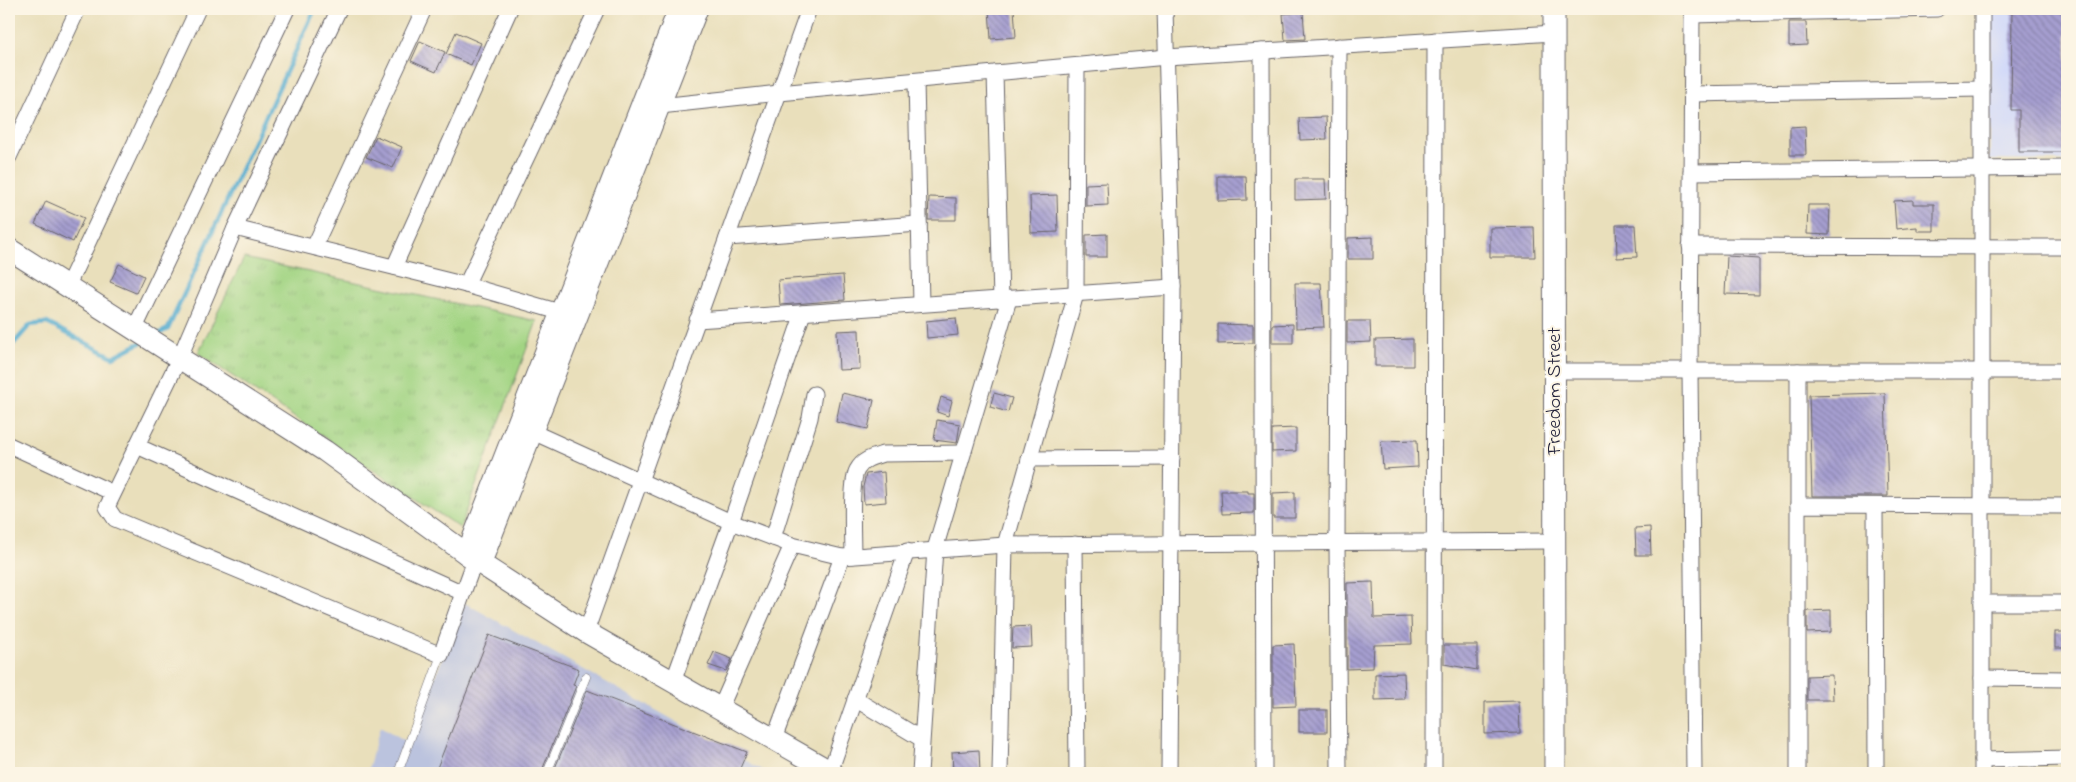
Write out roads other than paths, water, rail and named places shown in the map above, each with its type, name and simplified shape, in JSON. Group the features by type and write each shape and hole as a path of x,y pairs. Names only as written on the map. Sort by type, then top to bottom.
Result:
{"street":[{"path":"9,156 78,9"},
{"path":"67,287 198,9"},
{"path":"134,330 287,9"},
{"path":"339,9 235,228 178,359 107,507 115,519 441,655 474,559 650,107 691,9"},
{"path":"314,247 424,9"},
{"path":"394,267 510,9"},
{"path":"466,285 597,9"},
{"path":"586,632 809,9"},
{"path":"1166,9 1174,287 1169,773"},
{"name":"Freedom Street","path":"1554,9 1556,371 1554,541 1555,773"},
{"path":"1694,773 1690,371 1692,12 1937,9"},
{"path":"1982,9 1982,766 2067,758"},
{"path":"650,107 916,80 1167,58 1554,33"},
{"path":"1434,773 1435,40"},
{"path":"1339,46 1337,543 1340,773"},
{"path":"1262,51 1265,541 1264,773"},
{"path":"1000,773 1005,545 1076,294 1077,66"},
{"path":"920,773 920,738 935,548 964,453 1005,299 995,73"},
{"path":"916,80 921,304"},
{"path":"1691,94 1982,89"},
{"path":"1691,172 2067,168"},
{"path":"727,238 919,224"},
{"path":"235,228 466,285 569,314"},
{"path":"1690,246 2067,247"},
{"path":"9,250 178,359 326,451 474,559 586,632 832,773 907,551"},
{"path":"697,320 1174,287"},
{"path":"673,682 731,522 803,313"},
{"path":"1556,371 2067,371"},
{"path":"1798,371 1798,773"},
{"path":"773,538 810,418 814,394"},
{"path":"525,429 731,522 792,545 847,556 935,548 1005,545 1171,544 1265,541 1337,543 1554,541"},
{"path":"9,444 113,493"},
{"path":"137,446 463,593"},
{"path":"774,739 847,556 854,478 862,464 871,457 883,454 964,453"},
{"path":"1029,459 1172,458"},
{"path":"1798,505 2067,506"},
{"path":"1875,506 1876,773"},
{"path":"1075,544 1077,773"},
{"path":"720,709 792,545"},
{"path":"1982,603 2067,603"},
{"path":"1982,678 2067,679"},
{"path":"856,700 920,738"}],"lane":[{"path":"398,773 441,655"},
{"path":"546,773 586,677"}],"waterway":[{"path":"156,335 168,329 315,9"},
{"path":"9,349 30,325 47,323 113,357 142,342"}]}
